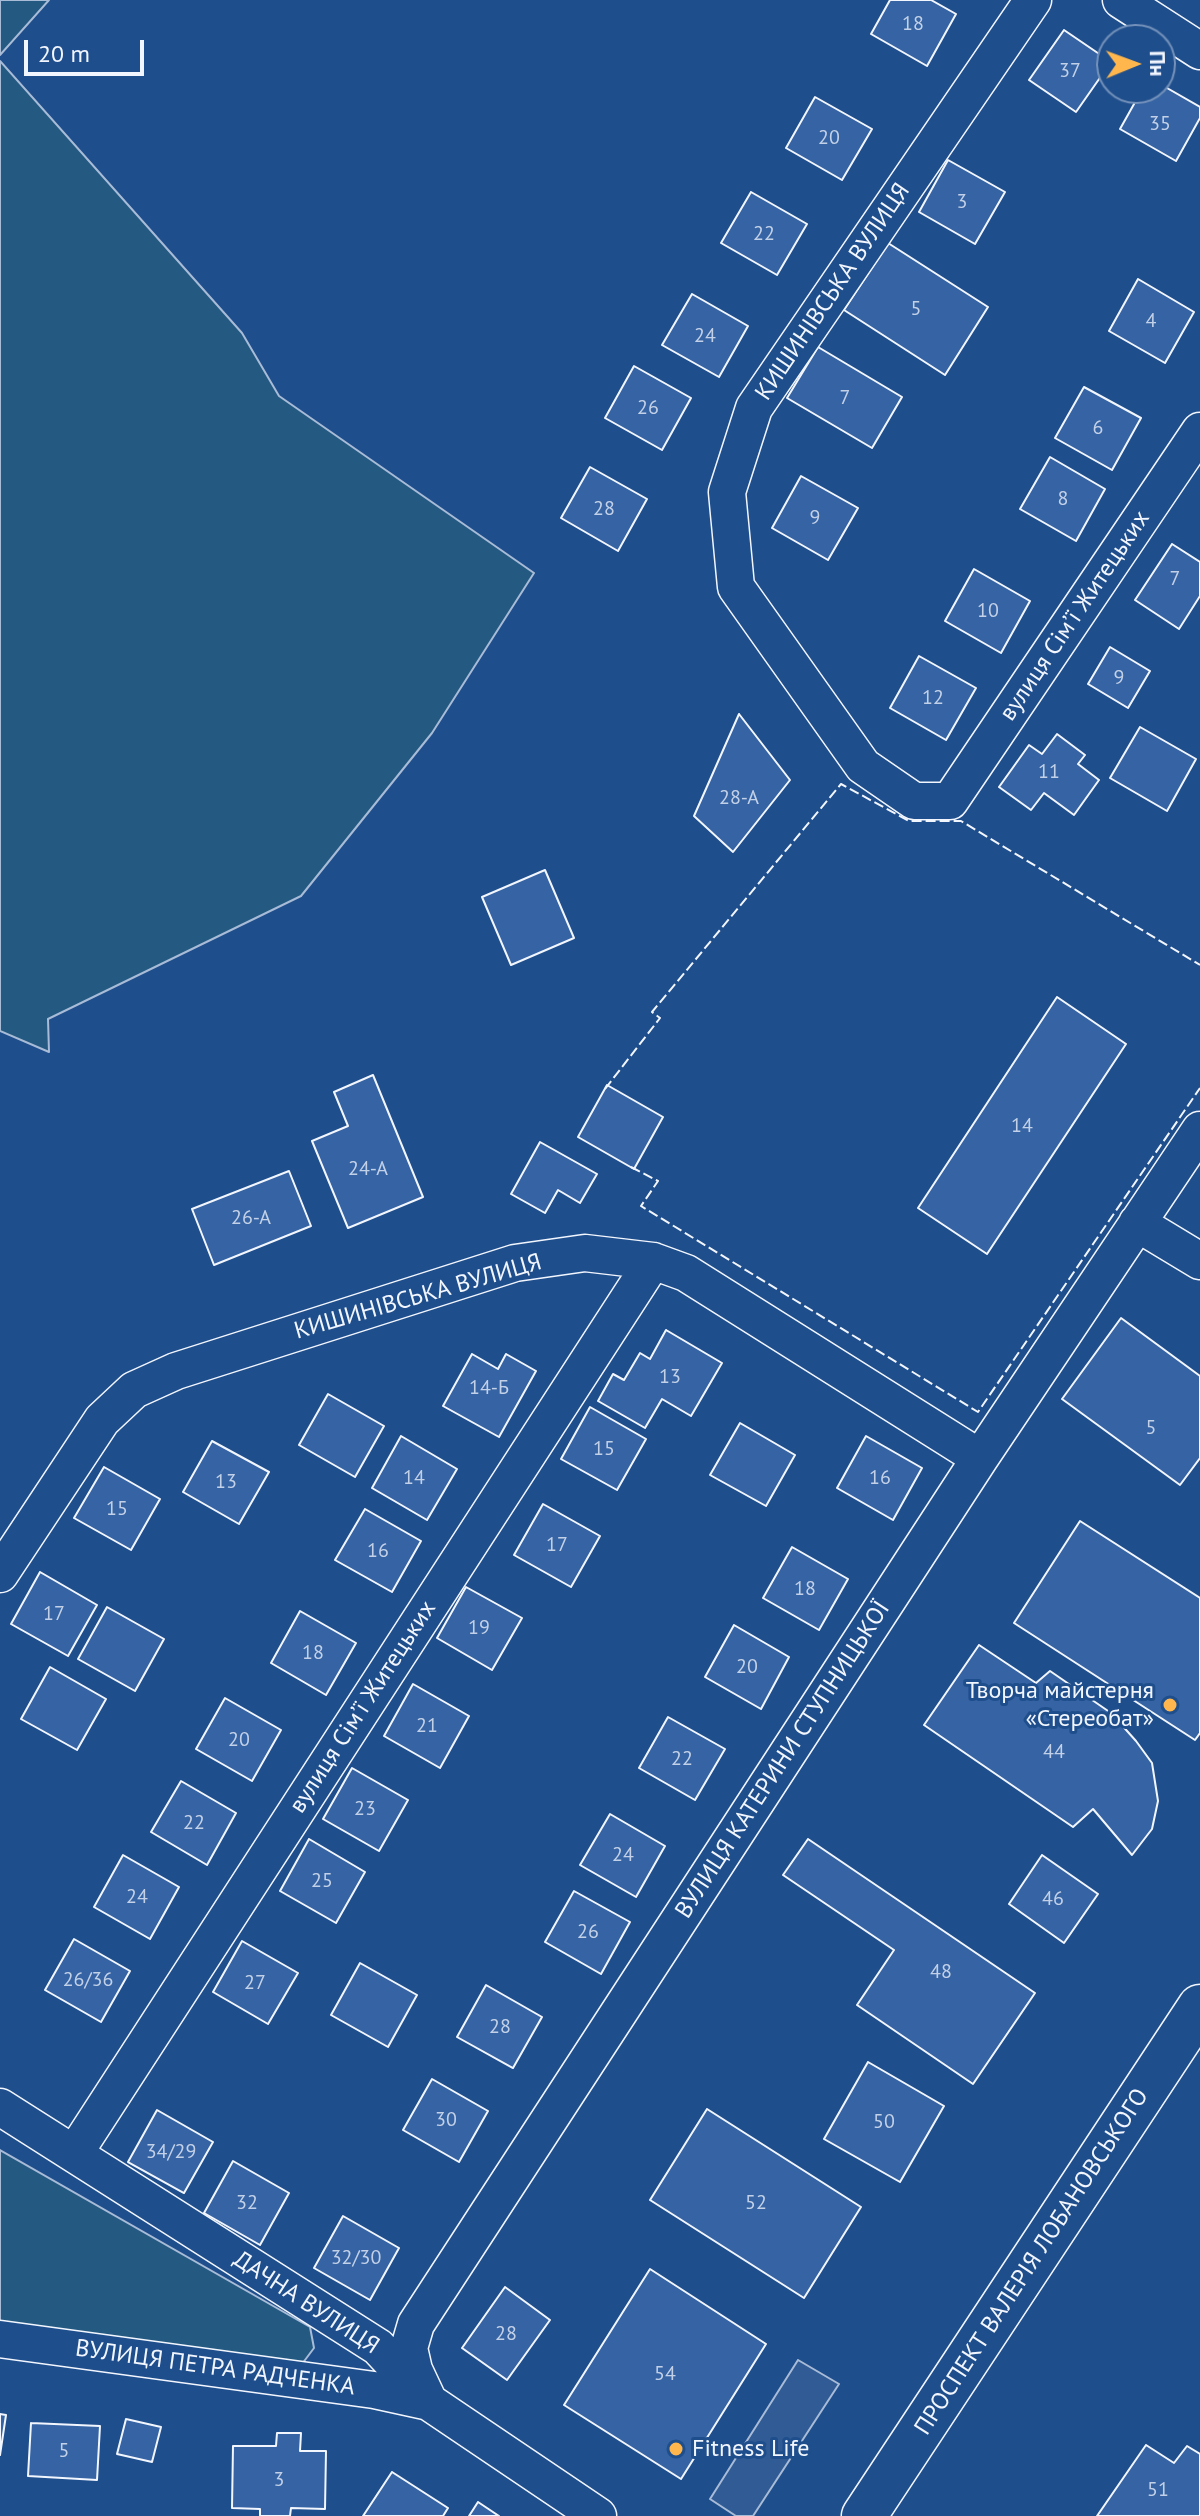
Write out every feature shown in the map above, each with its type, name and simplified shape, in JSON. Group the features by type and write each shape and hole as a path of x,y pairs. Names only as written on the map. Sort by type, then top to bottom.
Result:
{"main road":[{"name":"ПРОСПЕКТ ВАЛЕРІЯ ЛОБАНОВСЬКОГО","path":"864,2516 1200,2007"}],"street":[{"name":"КИШИНІВСЬКА ВУЛИЦЯ","path":"950,801 914,801 863,766 736,587 727,492 754,408 1033,0"},
{"path":"1121,0 1200,51"},
{"name":"вулиця Сімʼї Житецьких","path":"950,801 1200,431"},
{"name":"ВУЛИЦЯ КАТЕРИНИ СТУПНИЦЬКОЇ","path":"429,2402 414,2370 409,2348 416,2324 980,1458 1200,1130"},
{"path":"1137,1223 1200,1261"},
{"name":"КИШИНІВСЬКА ВУЛИЦЯ","path":"0,1574 102,1420 134,1390 176,1371 515,1263 585,1253 653,1261 686,1273 980,1458"},
{"name":"вулиця Сімʼї Житецьких","path":"74,2154 653,1261"},
{"name":"ДАЧНА ВУЛИЦЯ","path":"0,2107 378,2347 429,2402 598,2516"},
{"name":"ВУЛИЦЯ ПЕТРА РАДЧЕНКА","path":"0,2339 374,2390 429,2402"}],"shaded area":[{"path":"0,0 49,0 0,55"},
{"path":"0,61 242,333 279,396 534,573 432,733 301,896 48,1019 49,1052 0,1031"},
{"path":"0,2150 310,2327 314,2348 302,2364 0,2325"},
{"path":"798,2360 839,2384 753,2516 736,2516 710,2499"}],"building":[{"path":"890,0 931,0 956,14 927,66 871,34"},
{"path":"1064,30 1096,52 1096,83 1076,112 1029,80"},
{"path":"1176,93 1200,107 1200,118 1176,161 1120,129 1134,104 1176,104"},
{"path":"815,97 872,129 842,180 786,148"},
{"path":"948,160 1005,192 975,244 919,212"},
{"path":"751,192 807,224 777,275 721,243"},
{"path":"888,243 988,307 945,375 844,310"},
{"path":"1138,279 1194,312 1165,363 1109,331"},
{"path":"692,294 748,326 719,377 662,345"},
{"path":"818,347 902,397 872,448 787,398"},
{"path":"634,366 691,398 662,450 605,418"},
{"path":"1084,387 1141,418 1112,470 1055,438"},
{"path":"1050,457 1105,489 1076,541 1020,509"},
{"path":"590,467 647,499 618,551 561,518"},
{"path":"801,476 858,508 828,560 772,528"},
{"path":"1172,544 1200,562 1200,596 1179,629 1135,600"},
{"path":"974,569 1030,601 1001,653 945,621"},
{"path":"1110,647 1150,671 1128,708 1088,684"},
{"path":"919,656 976,688 946,740 890,708"},
{"path":"739,714 790,780 733,852 694,816"},
{"path":"1140,727 1196,759 1167,811 1110,778"},
{"path":"1057,734 1085,755 1078,764 1099,780 1074,815 1044,793 1031,810 999,787 1029,745 1042,754"},
{"path":"545,870 574,938 511,965 482,897"},
{"path":"1057,997 1126,1044 987,1254 918,1208"},
{"path":"373,1075 423,1197 348,1228 312,1141 348,1126 334,1092"},
{"path":"607,1085 663,1117 634,1169 578,1137"},
{"path":"540,1142 597,1174 580,1203 558,1190 545,1213 511,1194"},
{"path":"289,1171 311,1226 214,1265 192,1209"},
{"path":"1121,1318 1200,1376 1200,1458 1180,1485 1062,1399"},
{"path":"666,1330 722,1363 691,1416 662,1399 645,1428 598,1401 613,1374 624,1380 640,1353 650,1359"},
{"path":"472,1354 498,1369 506,1354 536,1371 499,1437 443,1406"},
{"path":"328,1394 384,1426 355,1477 299,1445"},
{"path":"590,1407 646,1439 617,1490 561,1459"},
{"path":"740,1423 795,1455 766,1506 710,1475"},
{"path":"401,1436 457,1469 427,1520 372,1488"},
{"path":"866,1436 922,1468 893,1520 837,1488"},
{"path":"212,1441 269,1472 239,1524 183,1492"},
{"path":"104,1467 160,1499 131,1550 74,1518"},
{"path":"543,1504 600,1536 571,1587 514,1555"},
{"path":"365,1509 421,1541 392,1592 335,1560"},
{"path":"1080,1521 1200,1598 1200,1733 1195,1740 1014,1623"},
{"path":"792,1547 848,1579 819,1630 763,1598"},
{"path":"40,1572 97,1605 68,1656 11,1624"},
{"path":"466,1587 522,1618 492,1670 437,1638"},
{"path":"107,1607 164,1639 135,1691 78,1659"},
{"path":"300,1611 356,1643 326,1695 271,1663"},
{"path":"734,1625 789,1657 761,1709 705,1677"},
{"path":"979,1645 1036,1683 1050,1671 1111,1713 1136,1741 1152,1763 1158,1801 1152,1829 1132,1855 1093,1809 1073,1827 924,1725"},
{"path":"50,1667 106,1699 77,1750 21,1719"},
{"path":"413,1684 469,1716 440,1768 384,1736"},
{"path":"225,1698 281,1730 252,1781 196,1749"},
{"path":"668,1717 725,1749 695,1800 639,1768"},
{"path":"352,1768 408,1800 379,1851 323,1819"},
{"path":"181,1781 236,1813 207,1865 151,1832"},
{"path":"610,1814 665,1846 636,1897 580,1865"},
{"path":"309,1839 365,1872 336,1923 280,1891"},
{"path":"808,1839 1035,1993 973,2084 857,2005 894,1950 783,1875"},
{"path":"123,1855 179,1887 150,1939 94,1907"},
{"path":"1042,1855 1098,1894 1064,1943 1009,1904"},
{"path":"574,1891 630,1922 601,1974 545,1942"},
{"path":"74,1939 130,1971 101,2022 45,1990"},
{"path":"242,1941 298,1973 268,2024 213,1992"},
{"path":"360,1963 417,1995 388,2047 331,2015"},
{"path":"486,1985 542,2017 513,2068 457,2037"},
{"path":"868,2062 944,2106 900,2182 824,2139"},
{"path":"432,2079 488,2111 459,2162 403,2130"},
{"path":"707,2109 861,2207 804,2298 650,2200"},
{"path":"157,2110 213,2142 184,2193 128,2162"},
{"path":"233,2161 289,2193 260,2245 204,2213"},
{"path":"343,2216 399,2248 370,2300 314,2268"},
{"path":"650,2269 766,2344 681,2479 564,2405"},
{"path":"505,2287 550,2320 507,2380 462,2348"},
{"path":"0,2414 6,2415 0,2455"},
{"path":"126,2419 161,2427 152,2462 117,2454"},
{"path":"31,2423 100,2426 97,2480 28,2476"},
{"path":"277,2433 301,2433 300,2451 326,2451 325,2509 291,2508 290,2516 260,2516 260,2509 232,2508 233,2446 276,2446"},
{"path":"1146,2445 1174,2463 1187,2446 1200,2454 1200,2516 1097,2516"},
{"path":"392,2472 448,2508 443,2516 363,2516"},
{"path":"478,2502 499,2516 469,2516"}],"fence":[{"path":"605,1089 660,1018 652,1012 841,784 909,821 961,821 1200,965"},
{"path":"631,1167 658,1181 641,1206 978,1412 1200,1088"}],"place":[{"name":"Творча майстерня «Стереобат»","path":"1170,1705"},
{"name":"Fitness Life","path":"676,2449"}]}
